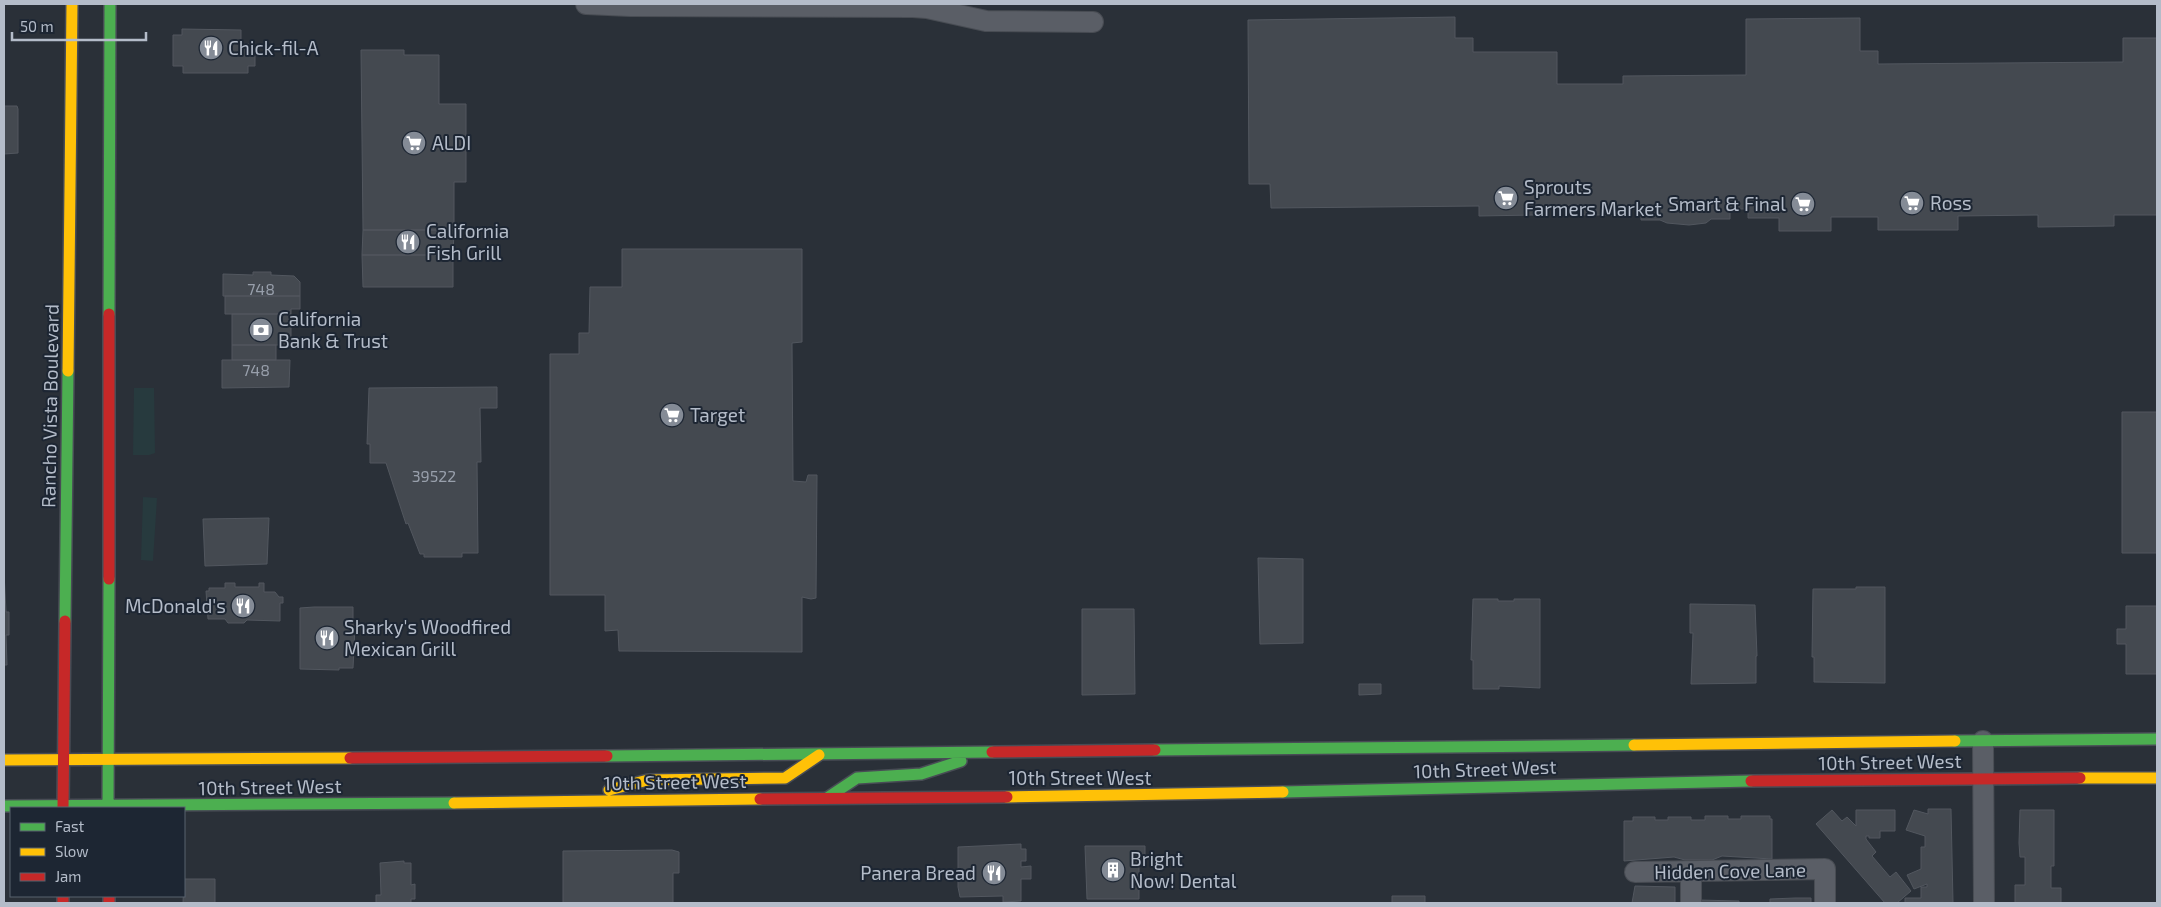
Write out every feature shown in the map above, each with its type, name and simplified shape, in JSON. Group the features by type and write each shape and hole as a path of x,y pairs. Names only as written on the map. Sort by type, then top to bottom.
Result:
{"main road":[{"name":"Rancho Vista Boulevard","path":"63,807 62,760 72,4"},
{"path":"108,807 110,4"},
{"name":"10th Street West","path":"4,760 819,755 2157,739"},
{"path":"827,798 857,778 921,774 986,753"},
{"path":"569,801 648,780 785,778 819,755"},
{"name":"10th Street West","path":"108,807 1178,795 1584,784 1983,778 2157,778"},
{"name":"10th Street West","path":"4,806 34,807"}],"street":[{"path":"586,4 630,6 913,7 927,8 986,21 1093,22"},
{"path":"1983,741 1984,903"},
{"name":"Hidden Cove Lane","path":"1635,872 1825,869 1825,903"},
{"path":"1691,872 1691,903"}],"green space":[{"path":"134,388 154,388 155,453 149,455 133,455"},
{"path":"143,497 157,498 153,561 141,560"}],"building":[{"path":"1455,17 1455,38 1473,38 1473,52 1557,52 1557,84 1623,84 1623,76 1746,75 1746,19 1860,18 1860,51 1878,51 1878,64 2123,62 2123,38 2157,38 2157,215 2114,215 2114,226 2038,227 2038,215 1958,216 1958,230 1878,230 1878,217 1831,217 1831,231 1779,231 1779,218 1748,218 1748,209 1730,209 1730,219 1711,219 1706,223 1689,225 1667,223 1660,220 1641,220 1641,209 1624,209 1624,206 1616,206 1616,215 1583,215 1583,205 1534,206 1534,215 1479,216 1479,206 1271,208 1270,184 1249,184 1248,20"},
{"name":"Chick-fil-A","path":"182,29 241,30 241,44 249,44 249,52 255,52 255,66 248,66 248,73 183,73 183,66 173,66 173,35 182,35"},
{"name":"ALDI","path":"361,50 404,50 404,55 439,55 439,104 466,104 466,182 454,182 454,230 363,230"},
{"path":"4,106 17,106 18,109 18,153 4,154"},
{"name":"California Fish Grill","path":"363,230 454,230 453,255 362,255"},
{"name":"Target","path":"622,249 802,249 802,342 792,343 793,481 806,482 808,475 817,475 816,598 802,597 802,652 619,651 618,630 605,631 605,595 550,595 550,354 579,354 579,333 589,333 590,287 622,287"},
{"path":"362,255 453,255 453,287 363,287"},
{"path":"253,272 271,272 271,275 294,276 300,282 300,296 223,296 223,274 253,275"},
{"path":"225,296 300,296 300,309 291,309 291,314 225,314"},
{"name":"California Bank & Trust","path":"232,314 291,314 291,345 232,345"},
{"path":"232,345 276,345 276,360 232,360"},
{"path":"222,360 290,360 289,387 222,388"},
{"path":"497,387 497,408 480,408 481,462 477,462 478,553 462,553 462,557 424,557 424,554 420,554 408,523 406,524 386,463 370,463 370,444 367,444 369,388"},
{"path":"2122,412 2157,412 2157,553 2122,553"},
{"path":"269,518 267,564 205,566 203,519"},
{"path":"1258,558 1303,559 1303,643 1260,644"},
{"path":"4,572 6,612 9,612 9,635 6,635 7,665 4,665"},
{"name":"McDonald's","path":"225,583 235,583 235,587 259,587 259,583 264,583 264,592 275,592 279,597 283,597 283,603 280,603 280,621 247,620 244,623 228,623 225,619 208,619 206,591 209,591 209,588 225,588"},
{"path":"1856,587 1885,587 1885,683 1814,682 1814,657 1812,657 1813,589 1856,589"},
{"path":"1473,599 1514,601 1514,599 1540,599 1540,688 1499,686 1499,689 1473,689 1473,660 1471,660"},
{"path":"1690,604 1755,605 1756,683 1691,684 1693,633 1690,633"},
{"path":"2126,606 2157,606 2157,674 2126,674 2126,644 2117,644 2117,629 2126,629"},
{"name":"Sharky's Woodfired Mexican Grill","path":"353,607 353,626 355,626 353,668 339,668 339,670 300,669 300,608"},
{"path":"1082,609 1134,609 1135,694 1082,695"},
{"path":"1359,684 1381,684 1381,694 1359,695"},
{"path":"1928,809 1951,809 1953,903 1905,903 1905,898 1921,898 1921,887 1927,887 1927,884 1914,889 1907,875 1921,869 1921,847 1925,847 1925,836 1906,830 1914,810 1928,814"},
{"path":"1832,810 1842,821 1847,817 1856,826 1856,810 1895,810 1895,831 1880,831 1880,838 1869,838 1869,836 1866,836 1866,839 1876,852 1872,856 1890,877 1896,872 1911,891 1897,903 1885,903 1816,824"},
{"path":"2020,810 2054,810 2054,866 2051,866 2051,888 2061,888 2061,903 2015,903 2015,885 2025,885 2025,857 2020,857 2019,843"},
{"path":"1705,816 1728,816 1728,819 1741,819 1741,816 1770,816 1770,819 1772,819 1772,859 1722,856 1712,860 1685,860 1674,857 1624,861 1624,821 1633,821 1633,817 1655,817 1655,820 1668,820 1668,817 1691,817 1691,820 1705,820"},
{"name":"Panera Bread","path":"1021,844 1021,849 1026,849 1026,861 1021,861 1021,867 1031,866 1031,879 1021,879 1021,901 1003,902 1003,896 960,897 958,887 958,847"},
{"name":"Bright Now! Dental","path":"1085,846 1145,846 1145,864 1139,864 1139,899 1087,899"},
{"path":"672,850 679,852 679,873 673,873 673,903 563,903 563,851"},
{"path":"404,861 404,863 411,863 411,885 415,884 415,899 411,899 411,903 376,903 376,895 381,895 380,863"},
{"path":"185,879 215,879 215,903 183,903"},
{"path":"1635,886 1675,887 1675,903 1632,903"},
{"path":"1392,896 1425,896 1425,903 1392,903"},
{"path":"1811,898 1811,903 1770,903 1770,899"},
{"path":"1698,900 1739,901 1739,903 1698,903"}],"traffic: fast":[{"path":"109,314 110,4"},
{"path":"65,621 68,371"},
{"path":"108,807 109,579"},
{"path":"1955,741 2157,739"},
{"path":"1155,750 1634,745"},
{"path":"607,756 992,752"},
{"path":"827,798 857,778 921,774 961,761"},
{"path":"1283,792 1751,781"},
{"path":"4,806 454,803"}],"traffic: slow":[{"path":"68,371 72,4"},
{"path":"1634,745 1955,741"},
{"path":"609,790 648,780 785,778 819,755"},
{"path":"4,760 350,758"},
{"path":"2080,778 2157,778"},
{"path":"1007,797 1283,792"},
{"path":"454,803 760,799"}],"traffic: jam":[{"path":"109,314 109,579"},
{"path":"63,807 65,621"},
{"path":"992,752 1155,750"},
{"path":"350,758 607,756"},
{"path":"1751,781 2080,778"},
{"path":"760,799 1007,797"},
{"path":"63,897 63,903"},
{"path":"109,897 109,903"}],"place":[{"name":"Chick-fil-A","path":"211,48"},
{"name":"ALDI","path":"414,143"},
{"name":"Sprouts Farmers Market","path":"1506,198"},
{"name":"Ross","path":"1912,203"},
{"name":"Smart & Final","path":"1803,204"},
{"name":"California Fish Grill","path":"408,242"},
{"name":"California Bank & Trust","path":"261,330"},
{"name":"Target","path":"672,415"},
{"name":"McDonald's","path":"243,606"},
{"name":"Sharky's Woodfired Mexican Grill","path":"327,638"},
{"name":"Bright Now! Dental","path":"1113,870"},
{"name":"Panera Bread","path":"994,873"}]}
